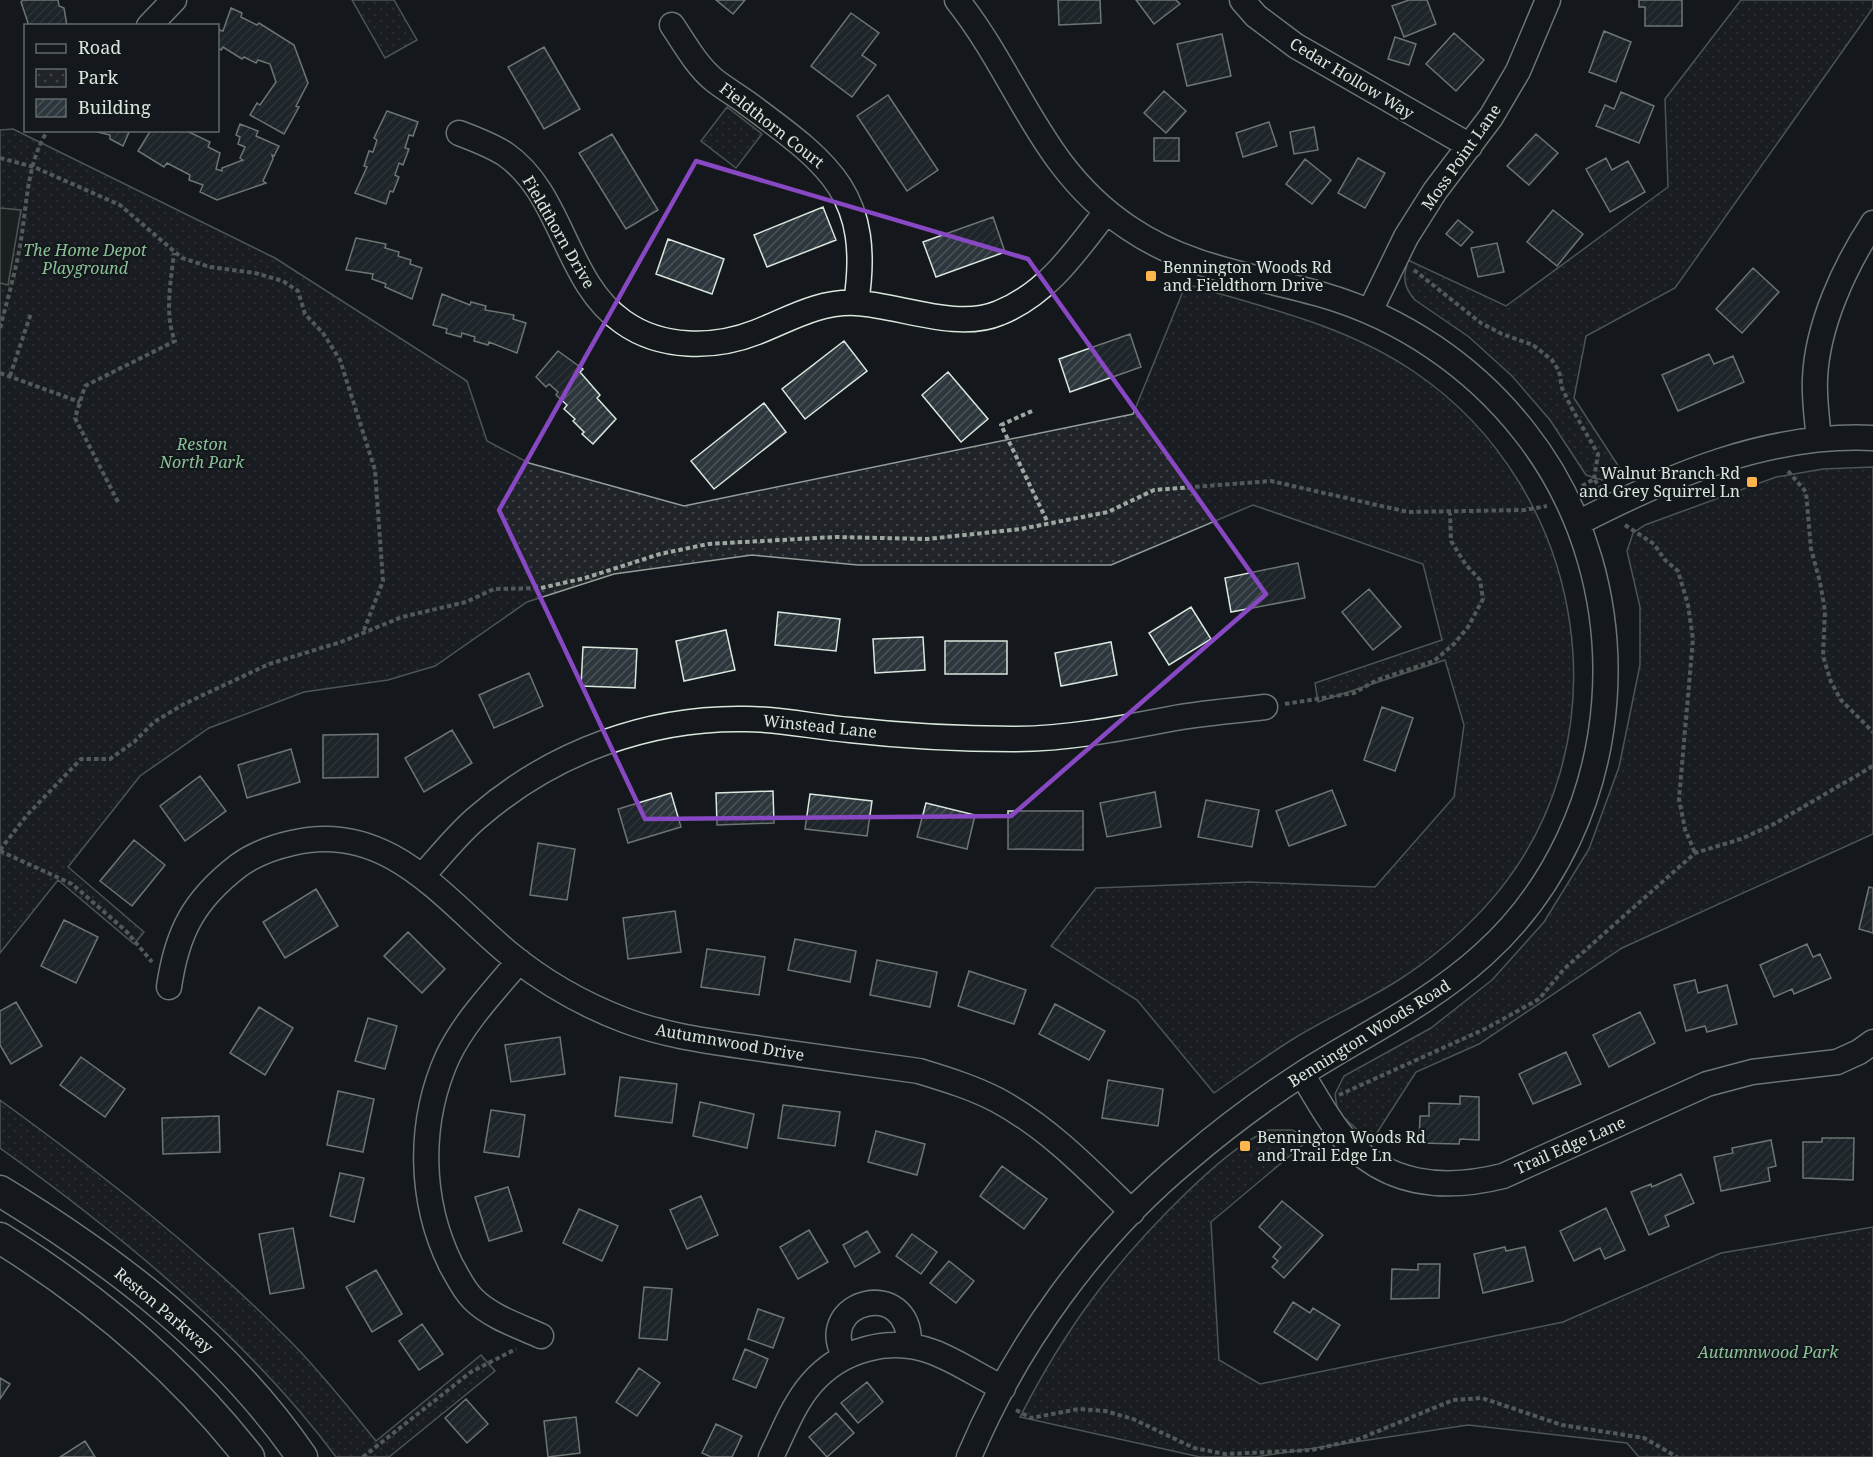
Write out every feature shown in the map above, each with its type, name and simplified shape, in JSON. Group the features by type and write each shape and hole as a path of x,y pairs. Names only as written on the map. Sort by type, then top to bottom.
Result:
{"main road":[{"name":"Reston Parkway","path":"0,1191 83,1244 171,1312 218,1356 302,1457"},
{"path":"0,1238 35,1260 129,1330 206,1404 249,1457"}],"street":[{"path":"152,24 174,0"},
{"name":"Bennington Woods Road","path":"957,0 1044,143 1070,177 1106,212 1163,249 1199,263 1325,296 1370,311 1421,338 1460,364 1496,398 1527,434 1565,495 1578,523 1598,589 1605,629 1607,674 1604,721 1595,765 1583,805 1544,884 1517,920 1486,952 1456,978 1408,1011 1302,1074 1243,1115 1183,1163 1132,1212 1088,1262 1047,1316 1000,1394 969,1457"},
{"name":"Cedar Hollow Way","path":"1242,0 1256,16 1296,46 1470,146"},
{"name":"Moss Point Lane","path":"1370,311 1406,237 1435,191 1491,117 1518,71 1548,0"},
{"name":"Fieldthorn Court","path":"672,25 701,67 714,80 793,137 831,171 846,197 862,248 856,303"},
{"name":"Fieldthorn Drive","path":"459,133 505,154 524,171 538,190 591,290 607,310 641,334 660,341 681,344 728,340 755,333 824,305 856,303 934,316 966,318 998,314 1046,284 1065,265 1106,212"},
{"path":"1819,439 1815,378 1826,323 1838,285 1856,249 1873,223"},
{"path":"1578,523 1643,489 1731,457 1773,446 1819,439 1873,438"},
{"name":"Winstead Lane","path":"423,875 478,816 531,778 603,742 658,726 700,720 747,718 929,738 1015,739 1079,735 1265,707"},
{"name":"Autumnwood Drive","path":"169,987 173,956 184,927 200,901 221,879 244,862 276,847 304,840 342,840 366,845 396,858 423,875 519,961 557,988 584,1002 626,1020 671,1034 919,1071 957,1083 996,1100 1035,1123 1060,1143 1132,1212"},
{"path":"519,961 464,1029 448,1056 436,1088 428,1126 426,1177 431,1211 443,1248 464,1289 475,1301 500,1318 541,1336"},
{"name":"Trail Edge Lane","path":"1302,1074 1341,1135 1364,1158 1388,1171 1416,1181 1444,1185 1475,1183 1503,1176 1707,1084 1752,1072 1837,1062 1858,1053 1873,1042"},
{"path":"845,1356 838,1336 841,1323 854,1308 866,1303 881,1303 894,1308 904,1320 909,1333 909,1346"},
{"path":"771,1457 810,1385 828,1367 845,1356 877,1347 909,1346 933,1352 1000,1394"}],"path":[{"path":"0,328 20,246 29,183 38,149 47,132"},
{"path":"0,158 34,167 120,205 133,213 174,253 195,263 255,273 292,286 302,301 305,314 322,333 340,360 368,443 380,510 383,581 364,631"},
{"path":"118,502 75,418 85,386 176,341 170,324 169,293 174,253"},
{"path":"1393,262 1416,270 1481,323 1545,352 1559,371 1562,388 1598,454 1594,479"},
{"path":"10,376 31,313"},
{"path":"0,373 80,402"},
{"path":"1032,411 1001,425 1048,523"},
{"path":"1788,471 1806,492 1810,549 1821,582 1825,611 1823,656 1831,682 1841,700 1873,732"},
{"path":"169,987 145,952 126,931 72,884 0,851 34,807 81,759 110,759 134,742 154,722 184,704 269,664 341,642 402,616 466,602 494,589 541,588 585,578 660,554 708,544 835,537 927,539 1021,529 1108,512 1154,490 1271,481 1384,508 1408,512 1450,513 1543,508 1565,495"},
{"path":"1265,707 1354,693 1377,680 1434,661 1454,644 1468,627 1483,599 1480,580 1466,565 1452,541 1450,513"},
{"path":"1630,528 1654,544 1665,560 1678,571 1688,605 1693,639 1679,799 1685,829 1695,854"},
{"path":"1321,1104 1411,1060 1487,1028 1539,999 1564,969 1695,854 1731,843 1766,828 1873,766"},
{"path":"363,1457 471,1372 541,1336"},
{"path":"1000,1394 1030,1418 1079,1409 1105,1411 1133,1419 1194,1448 1225,1454 1312,1450 1359,1439 1453,1400 1482,1398 1562,1425 1644,1438 1677,1457"}],"highlighted area":[{"path":"696,161 1028,259 1266,594 1011,816 645,819 499,510"}],"green space":[{"path":"352,0 394,0 417,40 385,58"},
{"path":"1741,0 1873,0 1873,8 1675,288 1586,336 1574,398 1623,473 1602,480 1586,475 1550,420 1512,376 1469,337 1415,300 1408,291 1405,281 1408,260 1506,306 1668,187 1665,99"},
{"path":"727,107 762,134 736,168 701,141"},
{"path":"13,129 275,258 467,381 487,441 529,463 684,506 1133,414 1186,284 1303,319 1360,341 1413,371 1473,422 1519,483 1552,551 1570,624 1573,700 1560,774 1530,844 1484,908 1432,956 1384,989 1293,1039 1214,1093 1137,1000 1051,946 1096,888 1249,882 1375,887 1454,797 1464,725 1445,660 1318,702 1315,683 1442,640 1423,564 1253,505 1111,565 858,565 752,555 614,574 527,602 435,666 388,680 304,692 209,728 140,776 68,867 144,932 134,944 58,880 0,953 0,130"},
{"path":"1873,467 1873,834 1622,948 1479,1044 1416,1072 1371,1142 1342,1116 1337,1107 1335,1094 1344,1076 1431,1028 1492,980 1544,922 1589,849 1619,767 1640,665 1640,607 1627,551 1633,533 1645,525 1776,477 1823,469"},
{"path":"0,1100 150,1214 221,1276 301,1353 376,1441 481,1355 495,1371 389,1457 336,1457 264,1371 180,1290 136,1252 0,1148"},
{"name":"Autumnwood Park","path":"1268,1130 1292,1130 1310,1139 1211,1222 1219,1360 1260,1384 1563,1322 1721,1253 1873,1227 1873,1457 1639,1457 1627,1443 1468,1425 1255,1457 1200,1457 1020,1417 1073,1326 1135,1246 1214,1167 1245,1143"}],"shaded area":[{"path":"0,208 21,210 8,285 0,283"}],"building":[{"path":"23,0 58,0 59,6 64,8 67,24 28,24 21,2"},
{"path":"716,0 745,0 733,14"},
{"path":"1058,0 1100,0 1101,23 1059,25"},
{"path":"1136,0 1176,0 1180,4 1154,24"},
{"path":"1409,0 1427,0 1436,24 1404,37 1392,6"},
{"path":"1639,0 1682,0 1682,26 1645,26 1645,7 1639,7"},
{"path":"231,8 242,13 241,17 257,25 259,23 294,45 308,83 296,106 299,107 284,134 250,115 257,103 260,105 276,82 270,64 258,60 256,63 244,57 242,59 223,47 221,50 219,49 219,30 223,31"},
{"path":"851,13 879,33 862,55 876,65 852,97 811,66"},
{"path":"1604,31 1631,42 1616,82 1589,72"},
{"path":"1454,33 1484,60 1456,91 1426,64"},
{"path":"1222,34 1231,76 1187,86 1177,44"},
{"path":"1395,37 1416,44 1409,65 1388,59"},
{"path":"544,47 580,109 544,129 508,67"},
{"path":"1164,91 1186,111 1166,133 1144,113"},
{"path":"1621,92 1654,106 1639,143 1596,126 1605,105 1614,109"},
{"path":"888,95 938,170 907,191 857,116"},
{"path":"387,111 418,122 413,136 409,135 405,148 409,149 403,165 399,163 395,175 399,177 393,192 390,191 386,204 355,193 367,167 364,166 369,151 373,152 377,140 374,138"},
{"path":"1269,122 1277,146 1243,157 1236,133"},
{"path":"240,124 258,131 256,136 279,146 274,156 272,155 273,159 263,181 266,183 217,200 200,192 203,185 189,180 190,175 167,163 164,167 138,151 150,132 189,132 210,142 208,147 220,153 216,169 222,171 222,168 243,160 240,158 245,147 238,144 240,137 236,135"},
{"path":"1314,127 1318,150 1294,154 1290,132"},
{"path":"97,132 129,132 123,146 110,139 110,135"},
{"path":"612,134 658,210 626,229 579,153"},
{"path":"1536,134 1558,153 1529,185 1507,166"},
{"path":"1154,138 1179,138 1179,161 1154,161"},
{"path":"1358,158 1385,173 1365,208 1338,193"},
{"path":"1606,158 1612,170 1628,161 1645,192 1610,212 1586,169"},
{"path":"1305,159 1331,180 1312,204 1286,184"},
{"path":"823,207 836,240 767,267 754,235"},
{"path":"1553,210 1583,234 1557,266 1527,242"},
{"path":"993,217 1005,252 936,277 923,242"},
{"path":"1458,220 1473,232 1461,246 1446,234"},
{"path":"356,238 386,244 385,248 399,252 398,256 411,260 410,264 422,268 412,299 372,279 373,274 346,270"},
{"path":"668,239 724,259 712,294 656,274"},
{"path":"1497,243 1504,272 1478,277 1471,248"},
{"path":"1753,268 1779,292 1742,333 1716,309"},
{"path":"442,294 470,305 471,302 486,306 485,310 514,315 513,319 526,323 517,353 489,342 488,345 474,341 475,337 462,333 461,337 446,333 447,329 433,325"},
{"path":"1130,334 1141,367 1070,392 1059,359"},
{"path":"844,341 867,371 805,419 782,389"},
{"path":"558,351 583,369 580,372 600,395 597,398 616,419 593,444 582,434 584,432 573,421 575,419 564,409 567,405 556,395 558,392 549,384 546,387 536,377"},
{"path":"1709,354 1714,364 1733,356 1744,382 1678,411 1662,375"},
{"path":"948,372 988,419 961,442 922,395"},
{"path":"764,403 786,432 714,489 691,461"},
{"path":"1298,563 1305,598 1231,612 1225,578"},
{"path":"1369,589 1401,627 1373,650 1342,612"},
{"path":"1191,607 1211,639 1169,665 1149,633"},
{"path":"778,612 840,619 836,651 775,645"},
{"path":"726,630 735,670 684,681 676,641"},
{"path":"923,637 925,670 875,673 873,639"},
{"path":"945,641 1007,641 1007,674 945,674"},
{"path":"1111,642 1117,675 1061,686 1055,653"},
{"path":"583,647 637,649 635,688 581,686"},
{"path":"529,673 543,706 494,728 479,695"},
{"path":"1382,707 1413,718 1395,771 1364,760"},
{"path":"452,730 472,763 424,792 405,758"},
{"path":"378,734 378,777 323,778 323,735"},
{"path":"291,749 300,782 247,798 238,765"},
{"path":"200,776 226,811 185,841 160,806"},
{"path":"1332,790 1346,825 1289,846 1276,811"},
{"path":"773,791 774,823 717,825 716,793"},
{"path":"1155,792 1161,827 1107,837 1100,803"},
{"path":"671,793 681,827 628,843 618,809"},
{"path":"810,794 872,801 867,836 805,829"},
{"path":"1206,800 1259,810 1252,847 1198,837"},
{"path":"926,803 975,815 967,849 917,837"},
{"path":"1008,811 1083,811 1083,850 1008,849"},
{"path":"134,840 165,865 132,906 100,881"},
{"path":"538,843 575,849 567,900 530,895"},
{"path":"1869,887 1873,888 1873,933 1859,929"},
{"path":"316,889 338,926 285,958 263,922"},
{"path":"675,911 681,952 628,959 623,918"},
{"path":"64,920 98,937 76,983 41,966"},
{"path":"408,932 445,969 422,993 384,956"},
{"path":"795,939 856,951 850,982 788,970"},
{"path":"1807,944 1813,957 1820,954 1831,978 1794,994 1792,989 1774,997 1760,965"},
{"path":"707,949 765,957 759,995 701,987"},
{"path":"877,960 937,972 930,1007 870,995"},
{"path":"969,971 1026,990 1014,1024 958,1006"},
{"path":"1695,980 1698,993 1727,985 1737,1024 1707,1032 1705,1026 1686,1031 1674,985"},
{"path":"16,1002 42,1046 11,1064 0,1045 0,1011"},
{"path":"1055,1004 1105,1031 1089,1060 1039,1034"},
{"path":"259,1007 293,1028 265,1075 230,1053"},
{"path":"1640,1012 1655,1043 1609,1067 1593,1035"},
{"path":"368,1018 397,1026 385,1069 355,1061"},
{"path":"560,1037 565,1074 511,1082 505,1045"},
{"path":"1566,1052 1581,1084 1533,1104 1519,1074"},
{"path":"81,1057 125,1089 105,1117 60,1085"},
{"path":"620,1077 677,1084 672,1123 615,1116"},
{"path":"1108,1080 1163,1089 1158,1126 1102,1118"},
{"path":"338,1091 374,1099 363,1152 327,1145"},
{"path":"1460,1096 1479,1097 1479,1140 1460,1139 1459,1144 1419,1143 1420,1116 1429,1116 1429,1103 1460,1104"},
{"path":"700,1102 754,1114 747,1148 693,1136"},
{"path":"783,1105 840,1112 835,1146 778,1138"},
{"path":"491,1110 525,1115 519,1157 484,1152"},
{"path":"219,1116 220,1152 163,1154 162,1118"},
{"path":"876,1131 925,1144 917,1175 868,1162"},
{"path":"1822,1138 1854,1138 1853,1180 1803,1178 1803,1142 1822,1142"},
{"path":"1771,1140 1776,1166 1768,1168 1770,1181 1721,1191 1714,1157 1733,1153 1732,1148"},
{"path":"1002,1166 1047,1199 1024,1229 980,1196"},
{"path":"340,1173 364,1178 354,1222 330,1216"},
{"path":"1681,1174 1694,1203 1665,1216 1669,1226 1649,1235 1631,1192 1651,1184 1652,1187"},
{"path":"508,1187 522,1231 489,1241 475,1197"},
{"path":"701,1196 718,1235 687,1249 670,1210"},
{"path":"1282,1201 1323,1235 1284,1278 1272,1267 1278,1261 1273,1257 1281,1247 1259,1227"},
{"path":"1606,1208 1625,1250 1605,1259 1600,1248 1574,1261 1560,1231"},
{"path":"579,1209 618,1226 602,1261 563,1243"},
{"path":"293,1228 304,1288 270,1294 259,1234"},
{"path":"809,1230 828,1262 798,1279 780,1247"},
{"path":"867,1231 880,1252 855,1267 843,1245"},
{"path":"912,1234 937,1252 921,1274 896,1256"},
{"path":"1505,1247 1506,1251 1525,1247 1533,1281 1483,1293 1474,1254"},
{"path":"949,1261 974,1281 956,1303 930,1283"},
{"path":"1418,1264 1440,1264 1439,1298 1391,1299 1392,1269 1418,1270"},
{"path":"376,1270 402,1314 372,1332 346,1287"},
{"path":"644,1287 672,1289 667,1340 639,1338"},
{"path":"1293,1302 1310,1313 1313,1308 1340,1325 1317,1360 1274,1332"},
{"path":"758,1309 784,1318 773,1348 748,1339"},
{"path":"422,1324 443,1354 419,1370 399,1341"},
{"path":"745,1349 768,1359 756,1388 733,1379"},
{"path":"639,1368 660,1383 637,1416 616,1402"},
{"path":"0,1378 10,1384 0,1399"},
{"path":"867,1382 883,1402 858,1423 841,1403"},
{"path":"466,1399 488,1424 467,1443 445,1418"},
{"path":"836,1413 854,1433 827,1457 809,1437"},
{"path":"576,1417 580,1453 548,1457 544,1421"},
{"path":"716,1424 742,1436 732,1457 711,1457 702,1453"},
{"path":"85,1441 95,1457 60,1457"}],"place":[{"name":"Bennington Woods Rd and Fieldthorn Drive","path":"1151,276"},
{"name":"Walnut Branch Rd and Grey Squirrel Ln","path":"1752,482"},
{"name":"Bennington Woods Rd and Trail Edge Ln","path":"1245,1146"}],"park label":[{"name":"The Home Depot Playground","path":"85,259"},
{"name":"Reston North Park","path":"202,453"}]}
